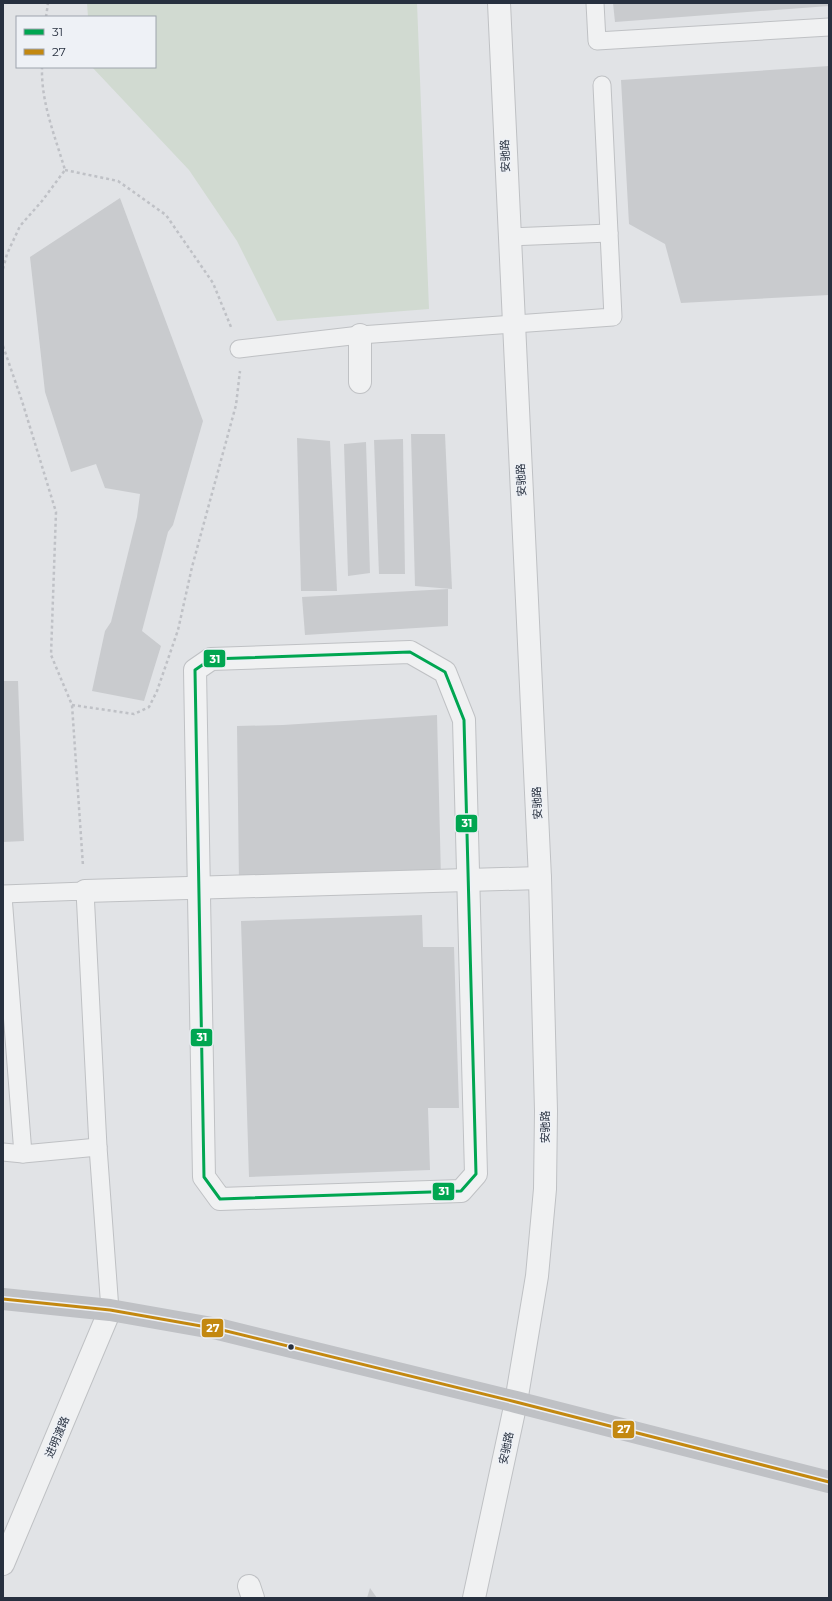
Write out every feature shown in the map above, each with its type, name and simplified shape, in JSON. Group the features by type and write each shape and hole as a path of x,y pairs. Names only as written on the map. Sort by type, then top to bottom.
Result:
{"main road":[{"path":"3,1299 110,1310 218,1329 516,1402 829,1482"}],"street":[{"name":"安驰路","path":"474,1598 516,1402 537,1276 545,1189 546,1110 540,878 499,3"},
{"path":"360,335 360,382"},
{"path":"410,652 445,672 464,720 467,881 476,1174 461,1191 220,1199 204,1178 195,670 211,660 410,652"},
{"path":"85,891 199,889 540,878"},
{"name":"进明渡路","path":"3,1564 110,1310"}],"lane":[{"path":"595,3 597,41 829,27"},
{"path":"239,350 360,335 613,317 602,85"},
{"path":"509,237 609,233"},
{"path":"23,1154 3,895 85,891 98,1147 110,1310"},
{"path":"3,1152 23,1154 98,1147"}],"path":[{"path":"46,16 48,3"},
{"path":"42,68 48,118 65,170"},
{"path":"3,269 6,254 20,226 42,201 65,170"},
{"path":"65,170 118,181 166,215 213,282 239,350 240,372 236,405 192,567 178,630 157,691 149,707 134,714 72,705"},
{"path":"3,346 22,401 56,512 51,655 72,705 85,891"}],"shaded area":[{"path":"87,3 417,3 429,309 277,321 237,241 189,170 93,68 156,68 156,16 88,16"}],"building":[{"path":"613,3 829,3 829,6 615,22"},
{"path":"829,66 829,295 681,303 665,244 629,224 621,80"},
{"path":"120,198 203,421 173,525 168,532 142,631 161,646 144,701 92,691 105,631 111,622 137,517 140,494 105,488 96,464 71,472 45,392 30,257"},
{"path":"411,434 445,434 452,589 415,586"},
{"path":"297,438 330,441 337,591 301,591"},
{"path":"403,439 405,574 379,574 374,440"},
{"path":"366,442 370,573 348,576 344,444"},
{"path":"448,589 448,626 305,635 302,597"},
{"path":"3,681 18,681 24,841 3,842"},
{"path":"437,715 441,878 239,882 237,726 283,725"},
{"path":"422,915 423,947 454,947 459,1108 428,1108 430,1170 249,1177 241,921"},
{"path":"370,1588 377,1598 367,1598"}],"transit line":[{"name":"31","path":"410,652 445,672 464,720 476,1174 461,1191 220,1199 204,1177 195,670 211,659 410,652"},
{"name":"27","path":"3,1299 110,1310 218,1329 516,1402 829,1482"}]}
